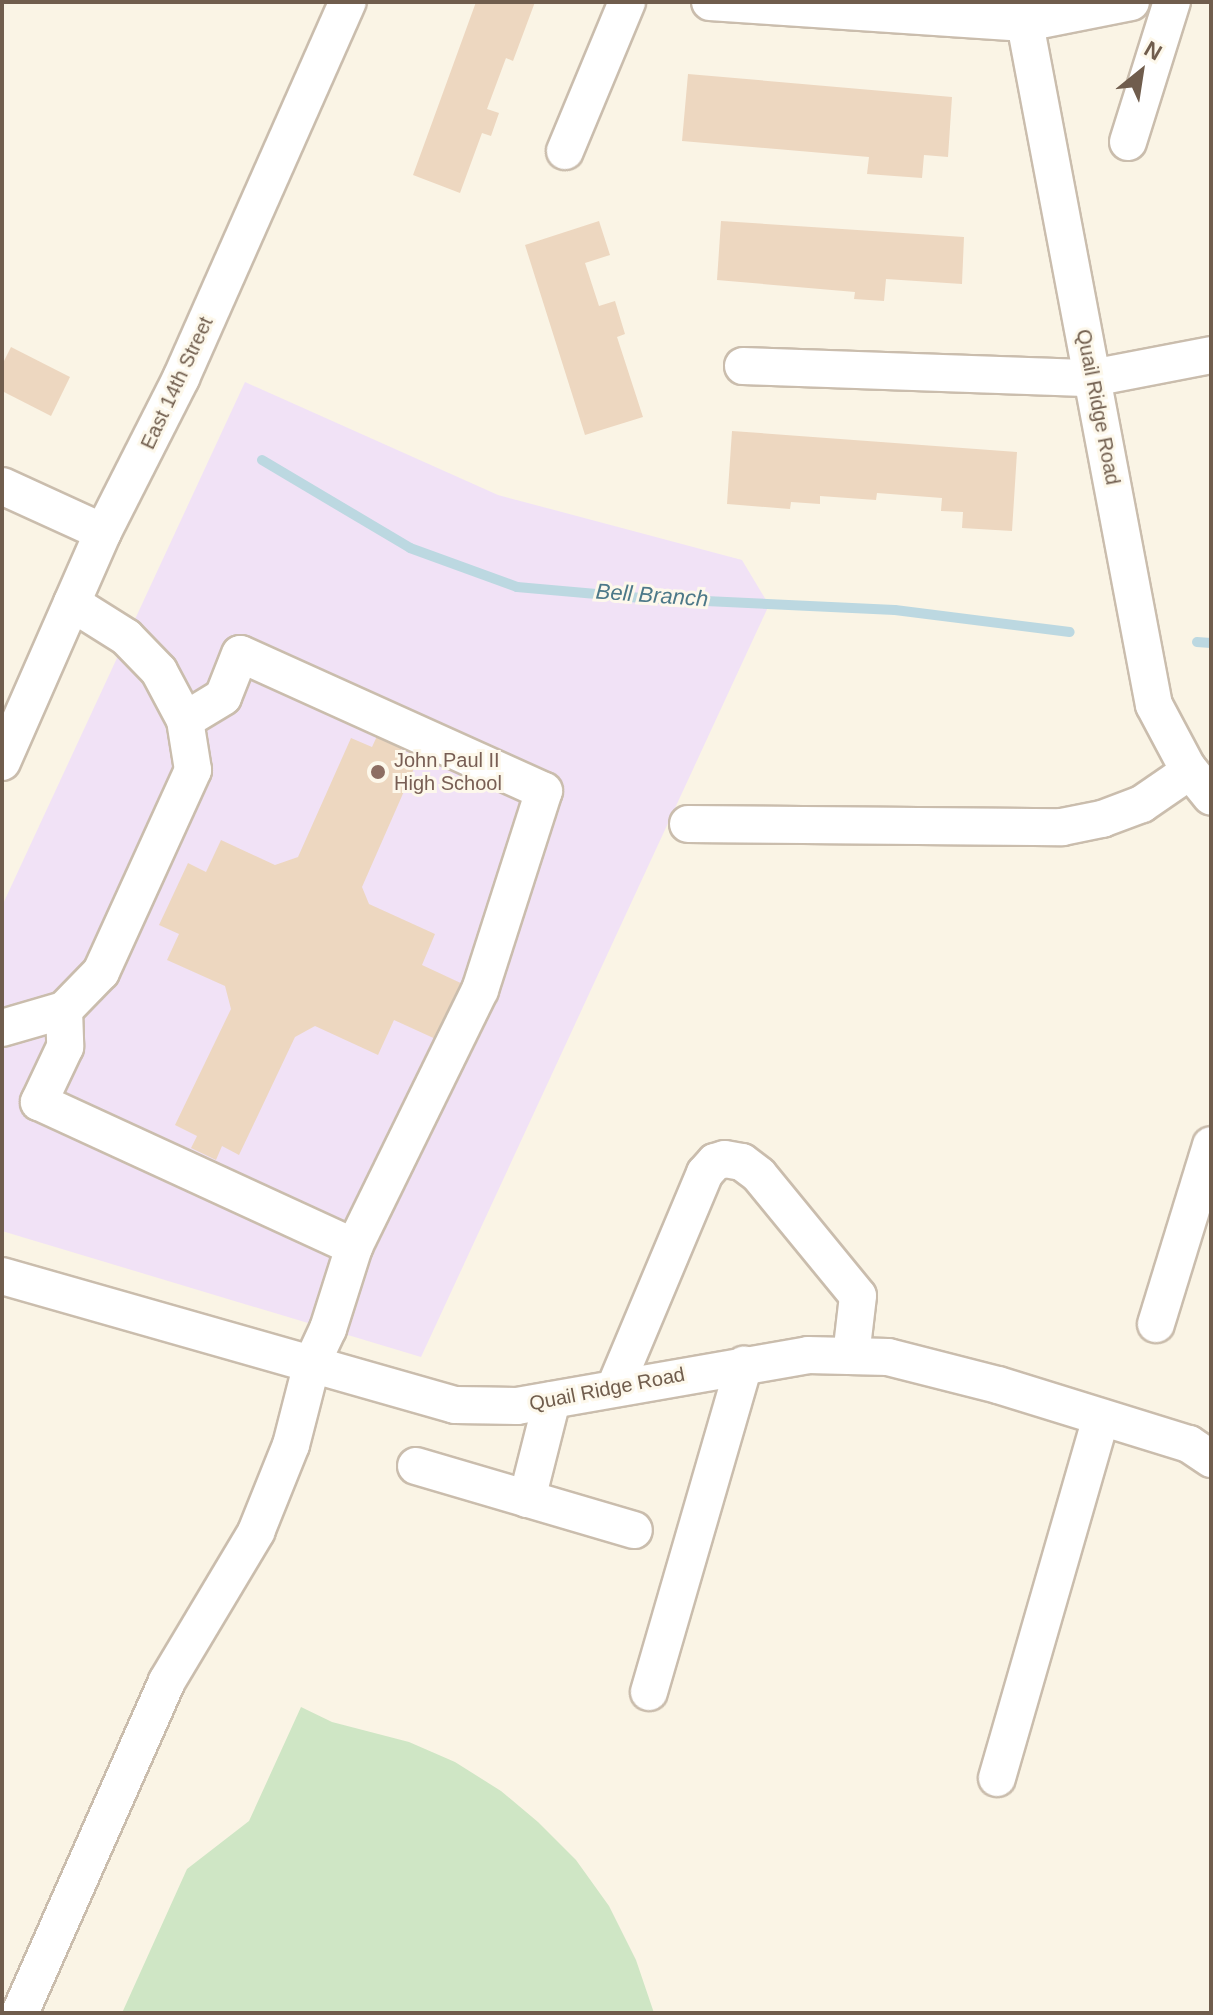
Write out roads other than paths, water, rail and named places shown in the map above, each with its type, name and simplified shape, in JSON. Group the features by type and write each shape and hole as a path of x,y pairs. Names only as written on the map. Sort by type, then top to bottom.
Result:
{"street":[{"name":"East 14th Street","path":"2,762 103,532 181,378 348,2"},
{"path":"565,151 627,2"},
{"path":"710,2 1023,13 1131,2"},
{"path":"1128,142 1172,2"},
{"name":"Quail Ridge Road","path":"1023,13 1154,705 1200,784"},
{"path":"743,366 1092,378 1211,355"},
{"path":"2,486 103,532"},
{"path":"2,1028 64,1010 101,972 193,770 185,720 159,671 136,646 107,623 72,603"},
{"path":"20,2013 167,1681 256,1532 291,1445 312,1363 328,1329 354,1247 480,990 544,791 240,654 223,697 185,720"},
{"path":"688,824 1062,827 1102,819 1200,784"},
{"path":"64,1010 65,1047 39,1102 354,1247"},
{"path":"615,1387 705,1173 715,1162 725,1159 742,1162 759,1175 858,1296 851,1356"},
{"path":"1156,1324 1209,1160"},
{"name":"Quail Ridge Road","path":"2,1276 455,1405 517,1406 808,1355 888,1357 998,1385 1189,1444 1211,1459"},
{"path":"649,1692 744,1364"},
{"path":"527,1499 552,1400"},
{"path":"997,1778 1101,1418"},
{"path":"416,1466 634,1530"}],"waterway":[{"name":"Bell Branch","path":"262,460 410,548 517,587 642,598 895,610 1070,632"},
{"name":"Bell Branch","path":"1197,642 1211,643"}],"place":[{"name":"John Paul II High School","path":"378,772"}]}
